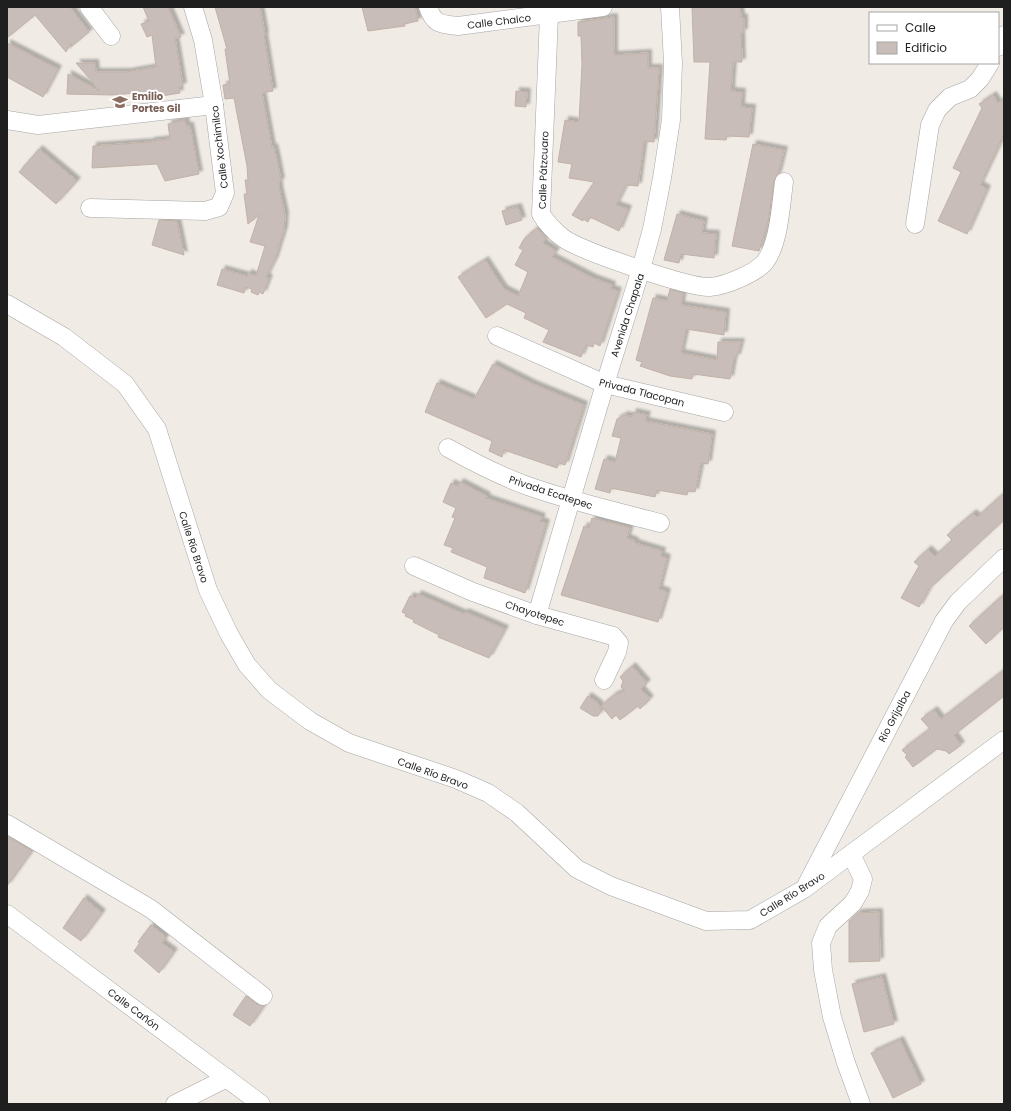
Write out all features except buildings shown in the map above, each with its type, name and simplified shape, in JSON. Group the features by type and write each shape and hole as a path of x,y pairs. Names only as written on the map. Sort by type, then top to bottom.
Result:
{"street":[{"path":"89,7 112,36"},
{"name":"Calle Xochimilco","path":"90,208 205,211 219,207 225,193 214,105 203,40 193,7"},
{"name":"Calle Chalco","path":"428,7 432,18 440,24 458,26 548,11 603,7"},
{"name":"Avenida Chapala","path":"537,615 572,500 604,384 641,269 662,178 671,120 673,63 670,7"},
{"name":"Calle Pátzcuaro","path":"548,11 541,214 548,226 564,239 578,246 641,269 696,285 709,287 736,281 765,262 775,242 784,182"},
{"path":"999,45 1004,35"},
{"path":"915,224 930,125 937,110 950,97 970,89 986,64"},
{"path":"7,120 38,124 214,105"},
{"name":"Calle Río Bravo","path":"7,304 64,337 125,384 157,429 208,590 229,634 247,665 269,690 310,721 349,743 456,780 488,793 517,813 578,869 611,886 706,921 750,920 804,888 1004,740"},
{"name":"Privada Tlacopan","path":"497,336 604,384 724,412"},
{"name":"Privada Ecatepec","path":"448,448 508,478 572,500 660,523"},
{"name":"Rio Grijalba","path":"804,888 944,621 958,602 1004,558"},
{"name":"Chayotepec","path":"414,566 473,592 537,615 613,636 618,643 617,652 604,680"},
{"path":"7,824 152,909 263,996"},
{"path":"851,854 863,879 860,892 853,903 828,926 821,943 823,970 832,1017 861,1104"},
{"name":"Calle Cañón","path":"7,914 261,1104"},
{"path":"175,1104 227,1078"}],"place":[{"name":"Emilio Portes Gil","path":"120,102"}]}
